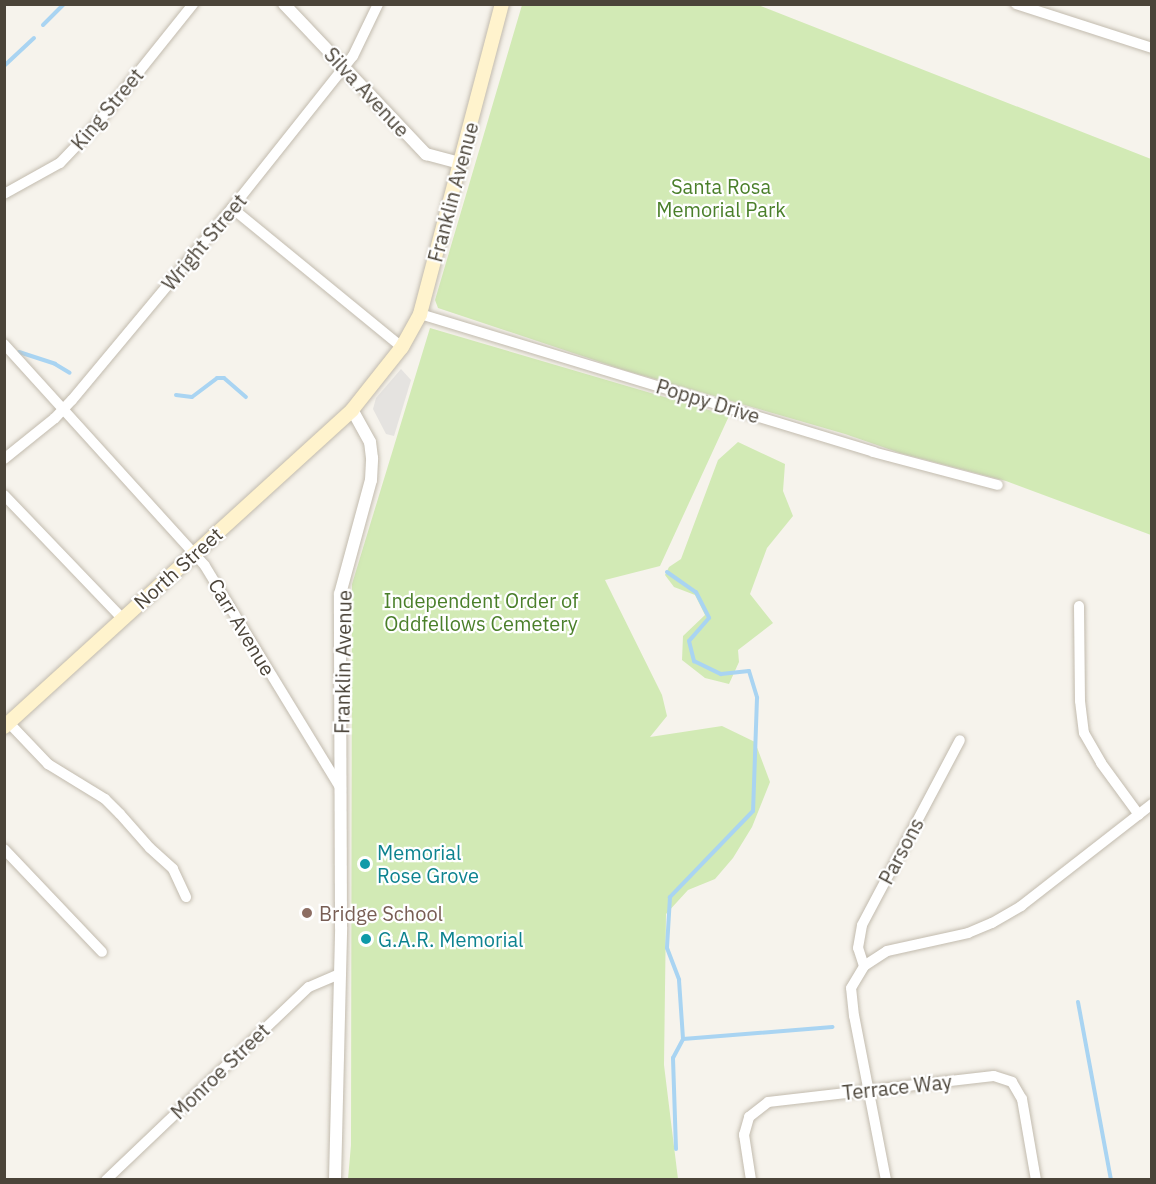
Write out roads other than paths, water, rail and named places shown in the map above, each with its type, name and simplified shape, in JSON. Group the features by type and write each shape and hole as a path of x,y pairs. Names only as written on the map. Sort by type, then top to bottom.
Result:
{"main road":[{"name":"Franklin Avenue","path":"352,410 402,347 420,314 502,4"},
{"name":"North Street","path":"7,725 352,410"}],"street":[{"name":"King Street","path":"4,194 60,163 97,124 193,4"},
{"name":"Silva Avenue","path":"284,4 426,154 459,163"},
{"name":"Wright Street","path":"4,459 63,409 232,208 353,56 378,4"},
{"path":"1016,4 1152,48"},
{"path":"232,208 402,347"},
{"name":"Poppy Drive","path":"420,314 873,452 998,485"},
{"name":"Carr Avenue","path":"4,344 205,566 341,789"},
{"name":"Franklin Avenue","path":"335,1179 340,974 340,594 371,480 372,458 370,442 352,410"},
{"path":"4,495 123,618"},
{"path":"1079,606 1080,701 1084,733 1101,763 1139,815"},
{"path":"7,725 48,764 105,799 150,848 173,869 186,897"},
{"name":"Parsons","path":"864,966 858,948 862,925 960,740"},
{"path":"886,1179 851,988 864,966 887,951 918,942 969,933 992,923 1021,906 1152,804"},
{"path":"4,849 102,952"},
{"name":"Monroe Street","path":"106,1179 309,987 340,974"},
{"name":"Terrace Way","path":"751,1179 744,1135 749,1117 768,1102 994,1076 1012,1082 1022,1099 1036,1179"}],"waterway":[{"path":"43,25 64,4"},
{"path":"4,66 34,38"},
{"path":"19,352 55,364 70,373"},
{"path":"176,395 192,397 217,378 224,378 246,397"},
{"path":"667,572 696,592 709,618 689,641 694,661 721,674 749,671 757,698 753,811 670,897 667,948 679,980 683,1039"},
{"path":"1078,1002 1111,1180"},
{"path":"683,1039 833,1027"},
{"path":"676,1149 673,1058 683,1039"}],"place":[{"name":"Memorial Rose Grove","path":"365,864"},
{"name":"Bridge School","path":"307,913"},
{"name":"G.A.R. Memorial","path":"366,939"}],"park label":[{"name":"Santa Rosa Memorial Park","path":"721,198"},
{"name":"Independent Order of Oddfellows Cemetery","path":"481,612"}]}
